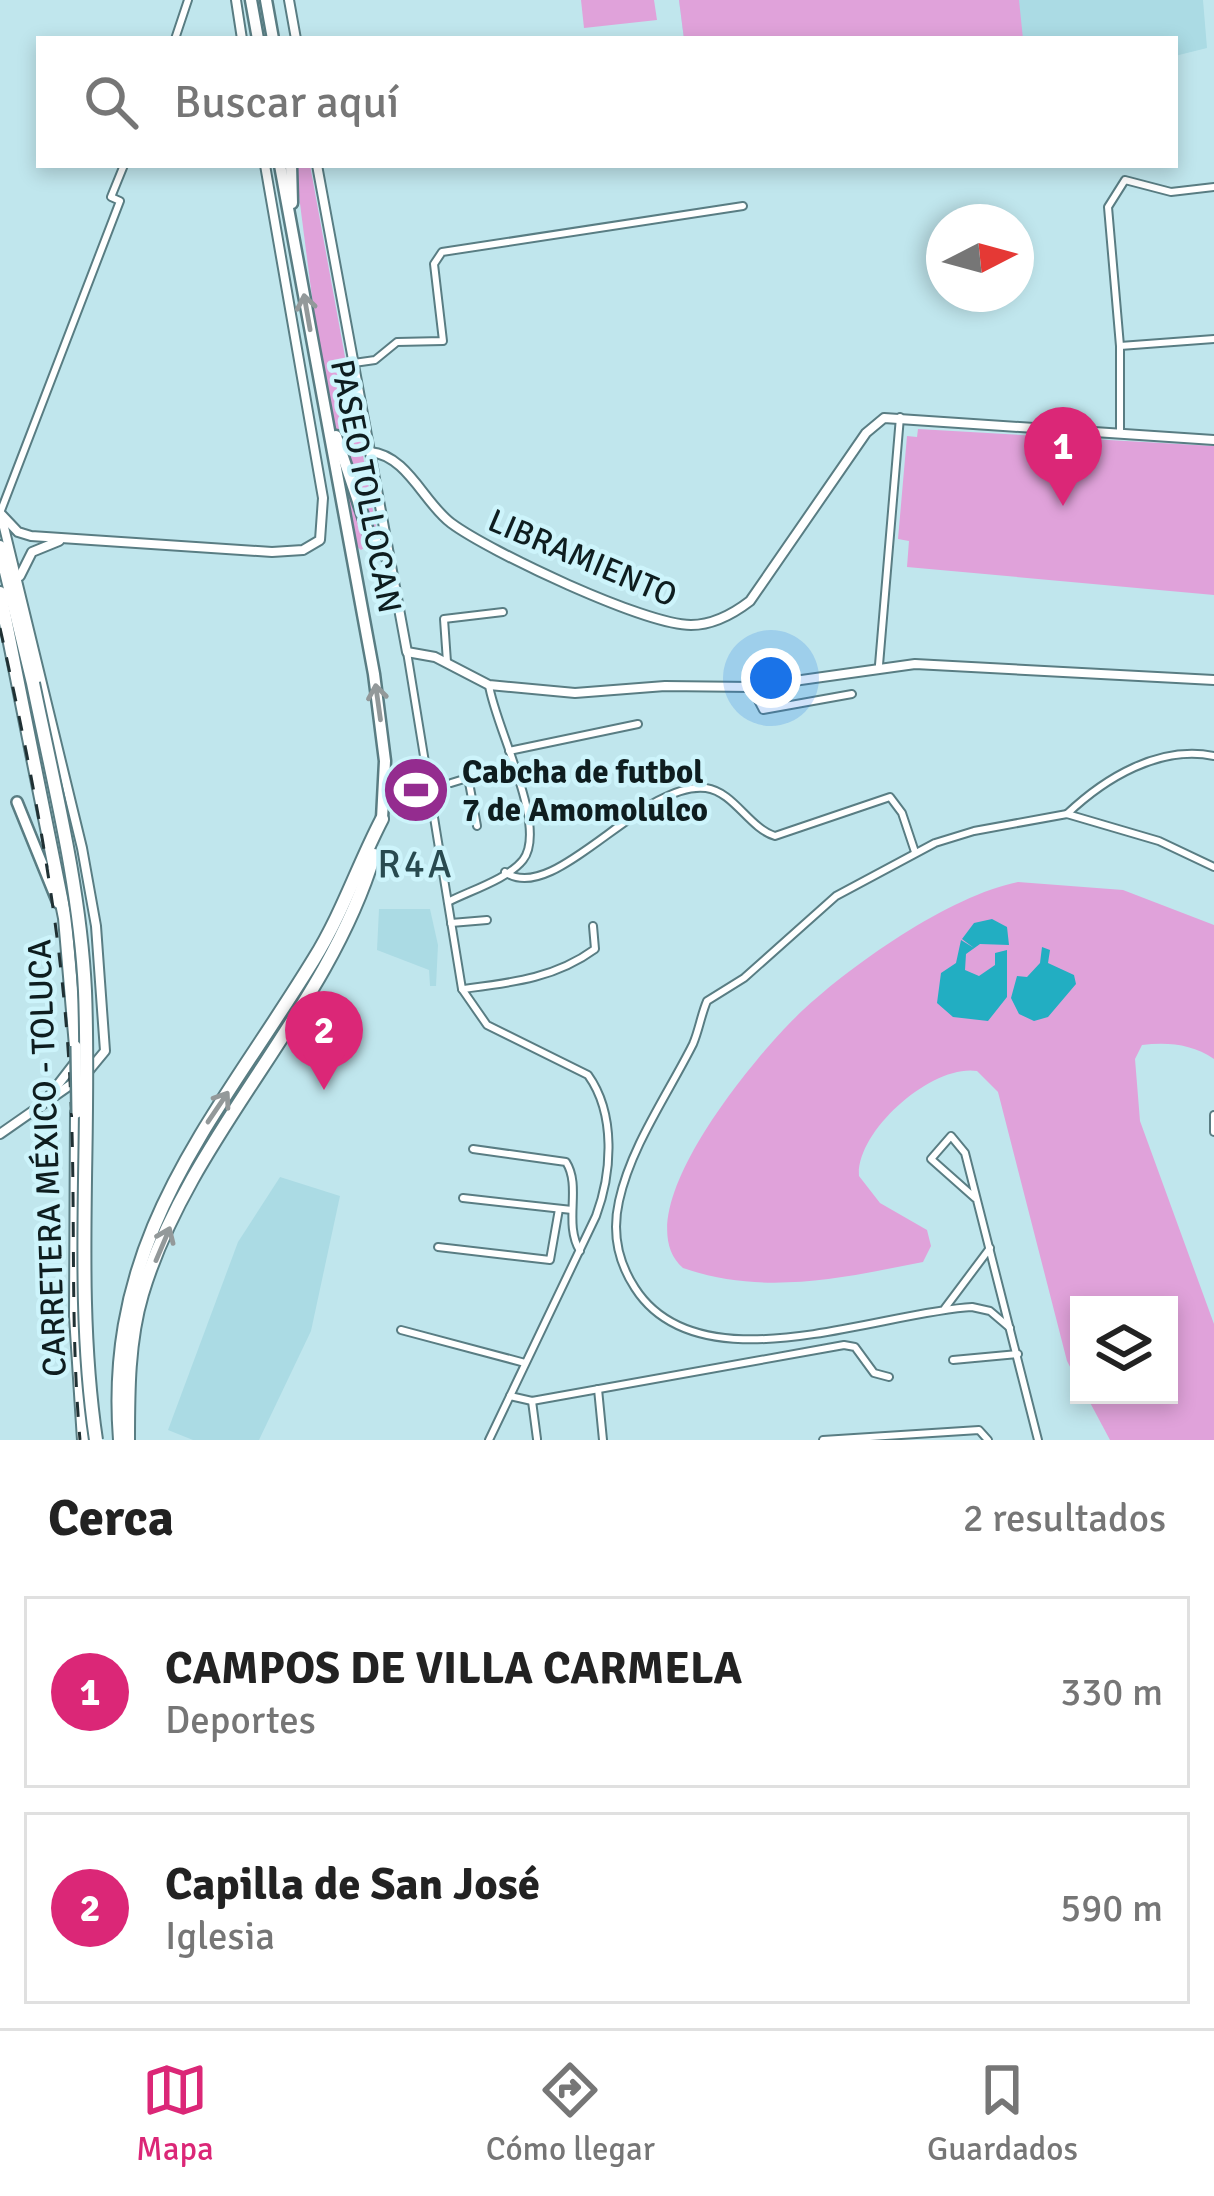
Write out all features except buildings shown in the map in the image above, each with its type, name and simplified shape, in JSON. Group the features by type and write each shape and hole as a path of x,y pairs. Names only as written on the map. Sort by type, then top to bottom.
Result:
{"highway":[{"path":"250,0 257,36"},
{"path":"266,0 272,36"},
{"name":"PASEO TOLLOCAN","path":"281,168 383,740 382,819"},
{"path":"291,168 292,230"},
{"path":"321,393 368,531 389,560"},
{"path":"0,547 33,683 79,925 87,1054 88,1337 96,1440"},
{"name":"CARRETERA MÉXICO - TOLUCA","path":"0,593 65,918 76,1046"},
{"path":"124,1440 123,1332 135,1275 159,1208 200,1133 329,934 382,819"},
{"path":"124,1440 142,1294 204,1165 347,925 382,819"},
{"name":"CARRETERA MÉXICO - TOLUCA","path":"76,1113 76,1316 84,1440"}],"main road":[{"path":"236,0 242,36"},
{"path":"289,0 295,36"},
{"path":"0,512 18,532 71,540 272,552 312,548 320,540 323,498 266,168"},
{"path":"318,168 406,652 447,662 489,685 575,693 751,687 879,665 1214,680"},
{"path":"900,416 1214,440"},
{"name":"LIBRAMIENTO","path":"370,452 384,453 416,481 440,515 474,538 583,589 653,617 691,625 722,618 750,601 866,433 884,418 900,416"},
{"path":"0,512 20,577 82,848 105,1006 105,1051 86,1075 49,1096 0,1134"},
{"path":"20,577 32,552 71,540"},
{"path":"0,634 13,653"},
{"path":"17,802 65,918"},
{"path":"49,1096 73,1067 105,1006"},
{"name":"CARRETERA MÉXICO - TOLUCA","path":"76,1046 76,1113"}],"street":[{"path":"176,36 188,0"},
{"path":"0,512 120,201 111,197 123,168"},
{"path":"1120,434 1120,346 1108,207 1125,180 1171,192 1214,187"},
{"path":"351,364 375,360 397,342 443,341 434,264 442,252 743,206"},
{"path":"1120,346 1214,339"},
{"path":"879,665 900,416"},
{"path":"447,662 444,619 503,612"},
{"path":"406,652 462,989 487,1025 569,1062 593,1081 604,1115 608,1167 602,1200 489,1440"},
{"path":"448,902 524,859 531,834 489,685"},
{"path":"751,687 764,710 852,694"},
{"path":"509,751 638,724"},
{"path":"1066,814 1091,791 1139,766 1191,753 1214,756"},
{"path":"451,783 514,764"},
{"path":"468,777 477,826"},
{"path":"505,872 523,880 548,875 646,808 699,788 720,794 766,833 779,836 890,797 902,813 915,853"},
{"path":"1010,1328 984,1309 945,1308 871,1324 738,1341 687,1331 644,1301 621,1257 618,1206 630,1166 695,1038 710,998 744,978 836,896 915,853 974,831 1066,814 1145,836 1214,867"},
{"path":"451,923 487,920"},
{"path":"462,989 530,981 585,956 595,950 592,926"},
{"path":"1212,1117 1214,1132"},
{"path":"975,1198 931,1159 948,1137 960,1142 1018,1354 1038,1440"},
{"path":"473,1149 566,1162 572,1237 580,1251"},
{"path":"463,1198 572,1210"},
{"path":"438,1247 550,1260 559,1209"},
{"path":"945,1308 990,1248"},
{"path":"401,1330 525,1364"},
{"path":"510,1396 532,1401 844,1345 855,1347 874,1372 889,1377"},
{"path":"953,1360 1018,1354"},
{"path":"598,1389 603,1440"},
{"path":"532,1401 537,1439"},
{"path":"824,1440 923,1430 979,1430 988,1438"}],"shaded area":[{"path":"581,0 654,0 657,20 584,28"},
{"path":"679,0 1203,0 1207,48 1178,55 1178,36 684,36"},
{"path":"679,0 1019,0 1023,36 684,36"},
{"path":"295,168 311,168 378,538 361,550 355,545 327,413"},
{"path":"918,429 1214,446 1214,595 907,567 909,541 898,539 907,436 917,437"},
{"name":"Cabcha de futbol 7 de Amomolulco","path":"423,773 429,804 408,807 403,776"},
{"path":"1018,882 1123,890 1214,925 1214,1059 1188,1047 1161,1044 1142,1045 1135,1059 1140,1121 1214,1324 1214,1440 1110,1440 1091,1404 1178,1404 1178,1296 1070,1296 1070,1367 998,1092 977,1071 939,1078 919,1089 883,1121 861,1158 859,1176 880,1203 927,1230 931,1246 923,1262 803,1282 743,1281 683,1268 669,1244 669,1214 697,1144 786,1027 833,984 894,940 990,890"},
{"path":"379,909 430,909 438,945 436,986 430,986 429,970 377,950"},
{"path":"280,1177 340,1196 311,1331 259,1440 193,1440 168,1430 238,1242"}],"water":[{"path":"992,919 1007,927 1009,945 980,944 966,954 965,970 979,976 995,965 995,953 1007,950 1007,997 988,1021 953,1017 937,1003 941,973 956,963 961,940 974,948 962,939 974,923"},
{"path":"1042,947 1050,950 1048,963 1074,975 1076,984 1048,1017 1034,1021 1019,1014 1011,998 1017,976 1027,977 1040,963"}],"railway":[{"path":"0,628 43,844 65,1008 80,1440"}],"place":[{"name":"CAMPOS DE VILLA CARMELA","path":"1063,506"},
{"name":"Cabcha de futbol 7 de Amomolulco","path":"416,790"},
{"name":"Capilla de San José","path":"324,1090"}],"district":[{"name":"R4A","path":"416,863"}]}
